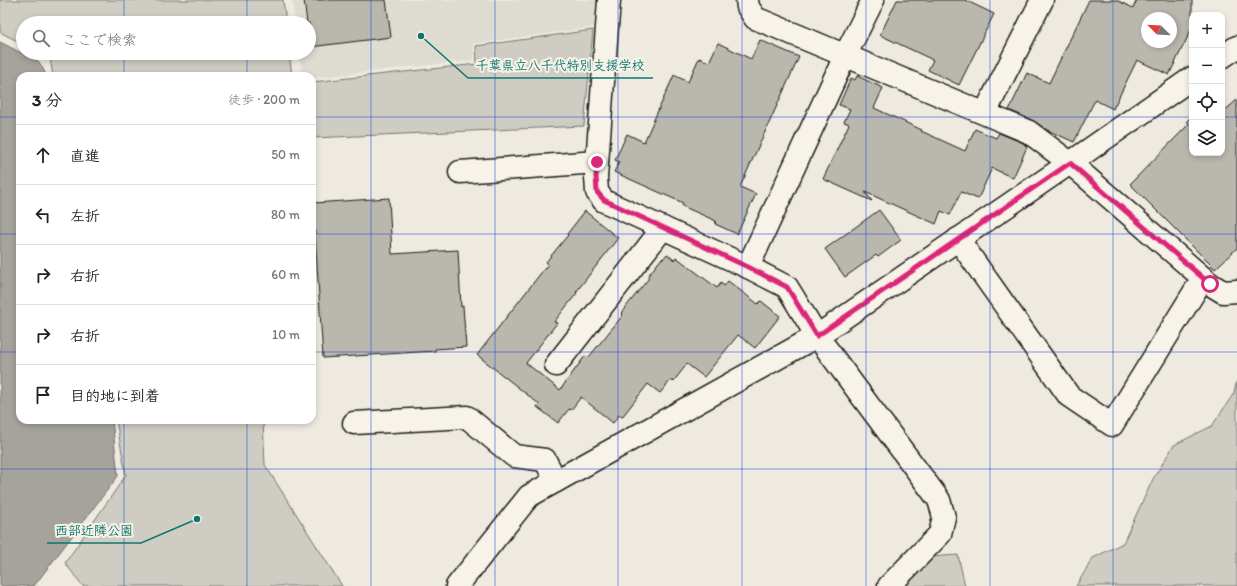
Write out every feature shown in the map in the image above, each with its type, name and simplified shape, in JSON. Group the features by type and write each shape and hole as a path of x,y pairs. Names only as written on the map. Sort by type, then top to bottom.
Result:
{"street":[{"path":"609,0 596,177 597,192 604,200 748,267 787,287 817,336 939,500 944,517 940,534 889,586"},
{"path":"747,0 748,7 756,18 1029,132 1070,163 1210,284 1223,292 1237,291"},
{"path":"748,267 845,56 873,0"},
{"path":"985,113 1042,0"},
{"path":"1225,55 1237,47"},
{"path":"457,586 529,496 817,336 1189,80"},
{"path":"460,172 597,162"},
{"path":"556,365 663,228"},
{"path":"958,240 1069,396 1112,425 1203,278"},
{"path":"354,423 467,417 514,456 545,460 556,481"}],"shaded area":[{"path":"0,0 283,0 285,16 16,16 16,40 0,32"},
{"path":"292,0 596,0 594,27 473,44 474,60 316,78 316,72 301,72 300,60 316,60 316,16 294,16"},
{"path":"593,30 584,126 316,138 316,82 477,64 476,46"},
{"path":"0,42 16,50 16,60 35,60 39,62 45,72 16,72 16,424 112,424 118,476 34,586 0,586"},
{"path":"50,60 290,60 291,72 52,72"},
{"path":"1237,380 1237,586 1076,586 1093,558 1123,543 1153,479 1174,445 1212,426 1234,393"},
{"path":"117,424 263,424 265,465 342,586 83,586 65,563 126,475"},
{"path":"958,555 965,586 901,586 929,557"}],"building":[{"path":"304,0 386,0 391,37 316,46 316,16 306,16"},
{"path":"897,0 965,0 994,14 959,85 928,70 933,60 880,35"},
{"path":"1089,0 1116,0 1133,8 1137,0 1192,0 1192,12 1189,12 1189,34 1169,75 1137,60 1113,109 1095,100 1074,142 1009,110 1027,73 1049,83"},
{"path":"760,40 799,57 740,187 756,194 737,234 715,224 716,221 682,206 683,203 614,172 619,162 615,160 627,134 644,142 674,75 688,82 699,58 709,62 718,43 751,59"},
{"path":"857,76 883,88 874,108 965,151 975,129 996,138 999,133 1023,143 1027,147 1013,178 992,168 978,199 961,192 950,215 941,211 936,224 865,192 872,201 823,179 849,124 844,122 850,109 839,105 851,78 855,80"},
{"path":"1237,100 1237,248 1215,269 1130,184 1189,124 1189,156 1225,156 1225,110"},
{"path":"389,198 392,254 458,250 461,307 463,306 466,347 435,349 435,351 323,358 316,250 316,203"},
{"path":"879,210 901,240 878,257 876,255 845,277 825,249"},
{"path":"585,211 618,238 576,292 577,293 554,322 557,323 526,363 560,390 585,356 588,358 623,315 621,313 649,278 647,277 667,254 674,260 676,257 717,288 721,283 724,286 728,281 758,304 761,301 780,316 755,348 738,335 704,377 687,364 673,382 671,380 660,393 648,384 622,417 619,415 613,423 581,397 558,423 537,407 539,404 477,355 548,264 546,262"}],"place":[{"name":"千葉県立八千代特別支援学校","path":"421,36"},
{"name":"西部近隣公園","path":"197,519"}],"route":[{"path":"597,162 597,192 604,200 748,267 787,287 817,336 1070,163 1210,284"}]}
